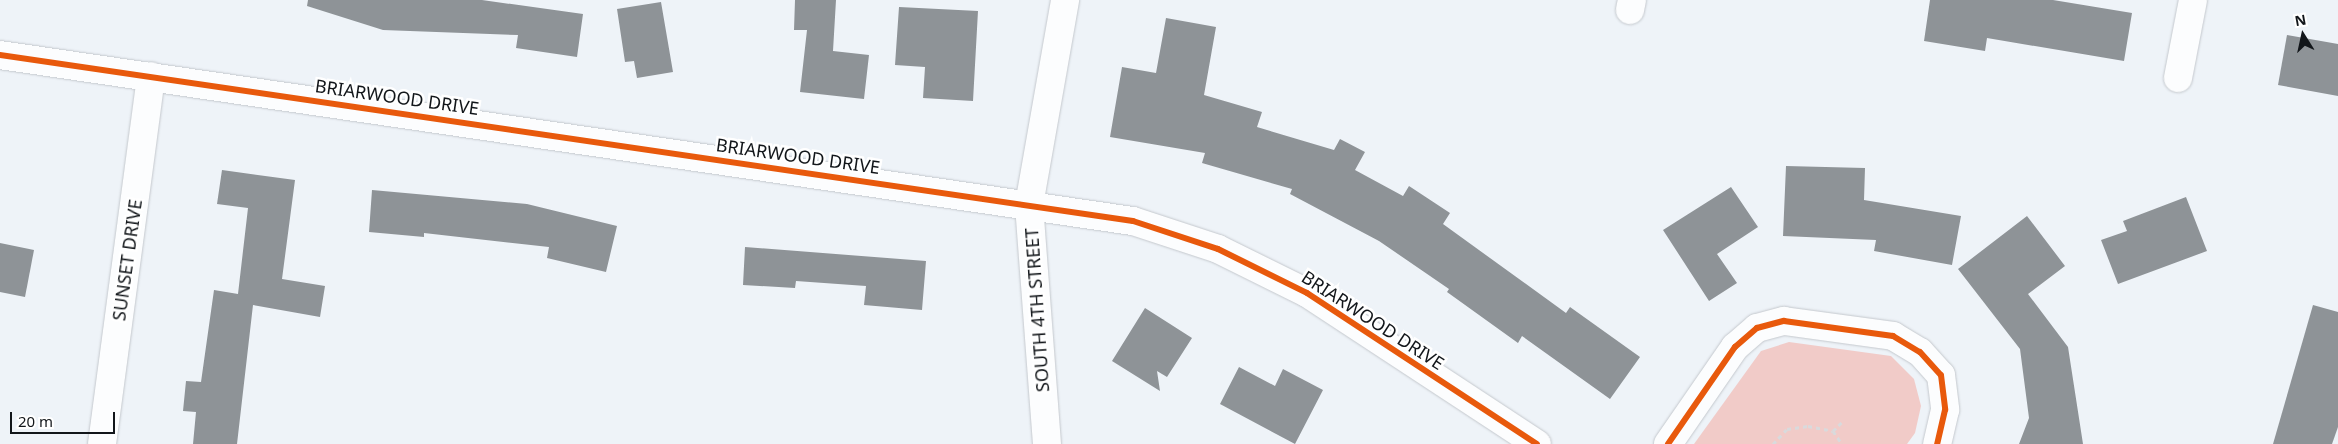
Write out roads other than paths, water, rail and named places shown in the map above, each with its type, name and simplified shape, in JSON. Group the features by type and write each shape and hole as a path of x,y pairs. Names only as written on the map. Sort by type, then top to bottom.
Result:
{"street":[{"name":"SOUTH 4TH STREET","path":"1047,444 1029,205 1065,0"},
{"path":"2178,78 2193,0"},
{"name":"BRIARWOOD DRIVE","path":"0,55 1133,221 1218,249 1307,293 1536,444"},
{"name":"SUNSET DRIVE","path":"102,444 151,76"},
{"path":"1668,444 1735,346 1757,328 1784,321 1893,336 1920,352 1941,375 1945,410 1937,444"}]}
